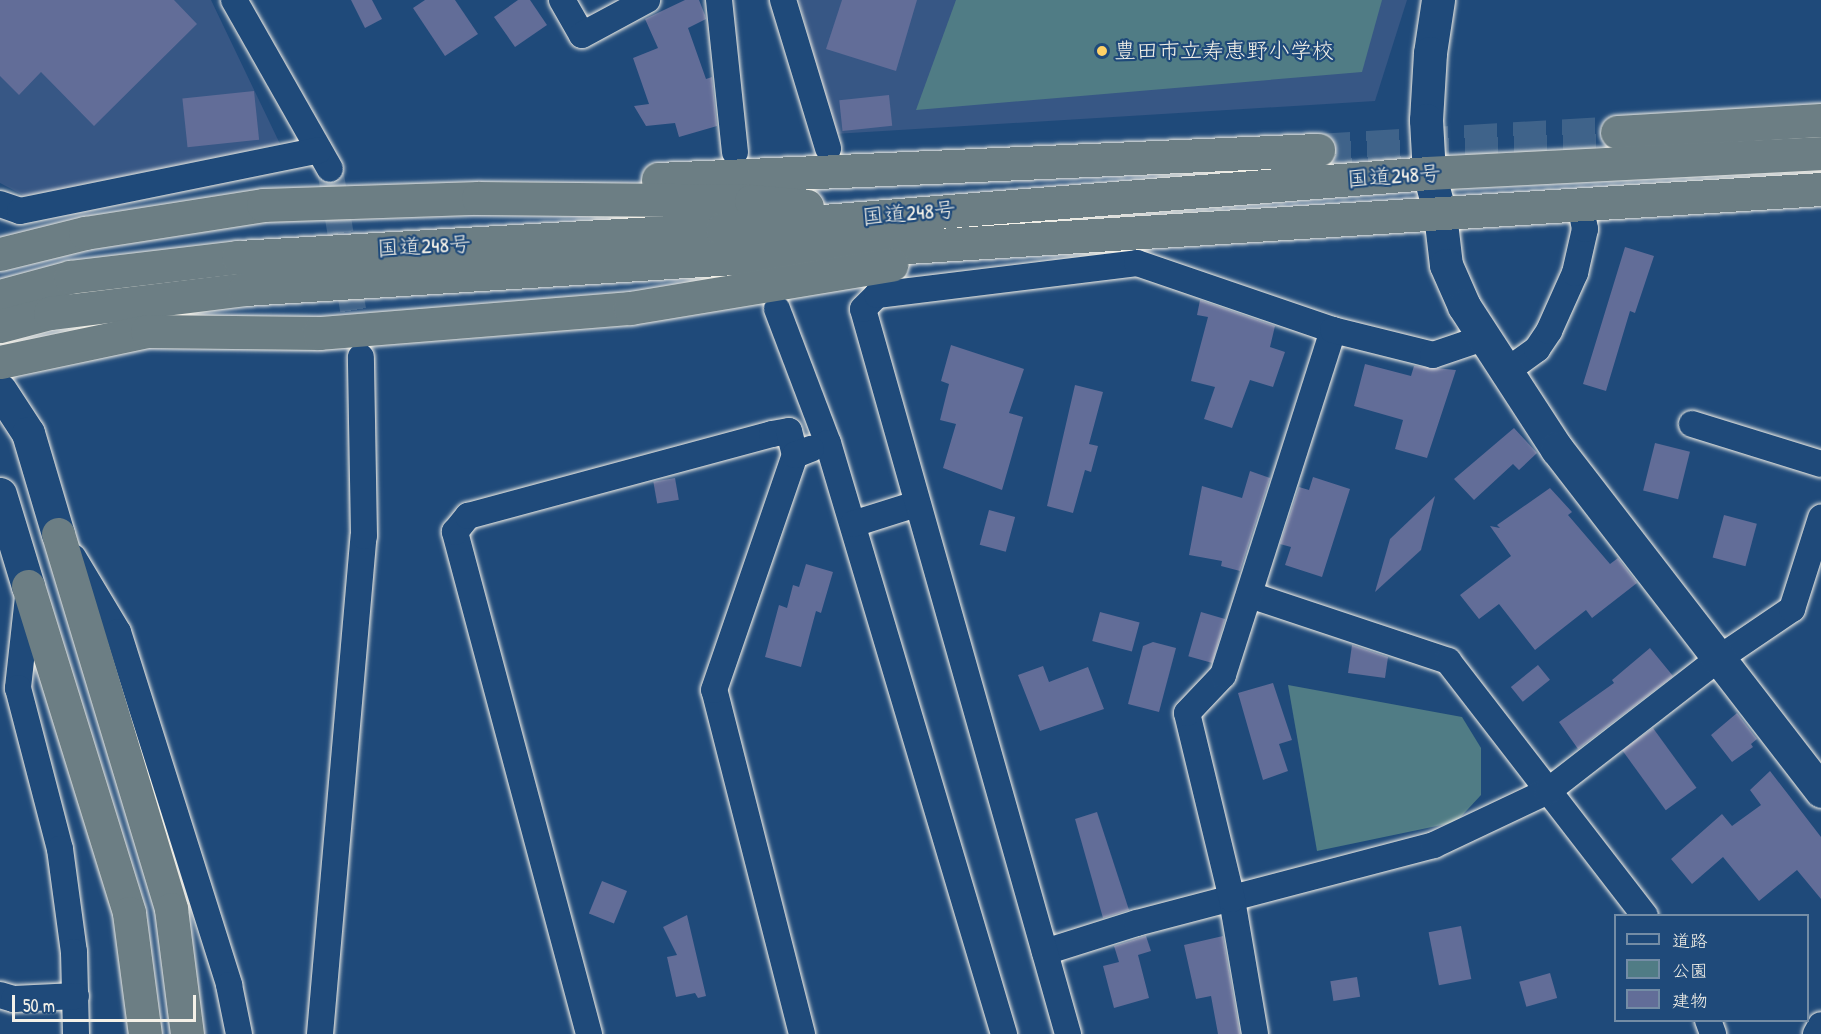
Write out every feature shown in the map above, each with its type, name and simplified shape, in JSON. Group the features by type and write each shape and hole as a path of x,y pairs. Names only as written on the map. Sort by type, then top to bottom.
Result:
{"highway":[{"path":"1617,132 1821,120"},
{"path":"0,362 147,331 353,331 630,308 790,226 825,160 1318,150"},
{"name":"国道248号","path":"0,326 72,310 904,213 1429,173 1821,153"},
{"path":"0,254 85,233 263,205 478,198 521,185 790,226"},
{"name":"国道248号","path":"0,296 70,277 238,257 790,226 843,260 1082,235 1139,247 1440,214 1580,203 1821,189"},
{"path":"58,534 171,909 187,1034"},
{"path":"28,586 129,913 145,1034"}],"street":[{"path":"0,204 20,211 324,160 234,0"},
{"path":"562,0 582,35 647,0"},
{"path":"719,0 735,152"},
{"path":"783,0 825,160"},
{"path":"1438,0 1430,53 1426,120 1429,173 1440,214 1446,265 1464,306 1486,337 1504,373 1564,459 1721,657 1821,791"},
{"path":"1504,373 1537,350 1549,331 1575,273 1585,229 1580,203"},
{"path":"1068,1034 916,504 863,309 877,295 1139,247 1333,330 1433,355 1486,337"},
{"path":"777,309 828,443 1004,1034"},
{"path":"1255,1034 1232,899 1187,713 1222,675 1250,595 1333,330"},
{"path":"320,1034 364,536 361,357"},
{"path":"0,390 28,433 58,534 118,632 229,986 239,1034"},
{"path":"1692,424 1821,464"},
{"path":"589,1034 455,532 468,516 789,431 795,455 714,690 802,1034"},
{"path":"795,455 828,443"},
{"path":"0,494 28,586 18,688 60,849 76,996 76,1034"},
{"path":"853,524 916,504"},
{"path":"1045,952 1137,922 1434,845 1548,791 1721,657 1792,609 1821,518"},
{"path":"1250,595 1448,661 1645,914"},
{"path":"0,995 14,999 76,996"},
{"path":"1816,1034 1821,1025"}],"shaded area":[{"path":"0,0 211,0 280,144 25,196 0,183"},
{"name":"豊田市立寿恵野小学校","path":"799,0 1407,0 1375,101 834,134"}],"green space":[{"path":"956,0 1382,0 1362,72 916,110"},
{"path":"1288,685 1462,717 1481,748 1481,795 1456,822 1317,851"}],"building":[{"path":"0,0 174,0 197,24 94,126 41,72 19,95 0,76"},
{"path":"351,0 372,0 382,19 365,28"},
{"path":"425,0 455,0 478,34 445,56 413,8"},
{"path":"518,0 530,0 547,25 515,47 494,17"},
{"path":"685,0 699,0 705,15 706,19 688,28 706,79 712,77 717,126 679,137 675,123 646,126 634,106 649,104 633,58 658,48 645,19"},
{"path":"842,0 917,0 896,71 826,49"},
{"path":"254,91 259,140 188,147 182,99"},
{"path":"889,95 892,126 843,131 839,100"},
{"path":"1625,247 1654,256 1635,313 1630,311 1606,391 1583,384"},
{"path":"1200,300 1275,326 1270,347 1285,352 1273,387 1250,380 1232,428 1204,419 1215,387 1191,381 1208,317 1197,315"},
{"path":"951,345 1024,369 1009,413 1023,417 1002,490 943,468 956,424 940,420 949,384 941,381"},
{"path":"1365,364 1411,376 1414,366 1456,370 1427,458 1395,449 1403,420 1354,406"},
{"path":"1075,385 1103,392 1089,444 1098,446 1091,472 1085,470 1073,513 1047,506"},
{"path":"1514,428 1537,453 1519,470 1513,464 1474,500 1454,479"},
{"path":"1655,443 1690,452 1678,499 1643,491"},
{"path":"1250,471 1270,478 1240,571 1221,566 1222,561 1189,555 1202,486 1242,498"},
{"path":"1313,477 1350,489 1322,577 1285,565 1291,547 1280,544 1299,487 1309,490"},
{"path":"675,478 679,500 657,503 653,482"},
{"path":"1550,488 1572,512 1568,515 1610,564 1618,558 1637,583 1592,618 1586,610 1535,650 1499,604 1479,619 1460,595 1511,556 1490,526 1500,528 1497,525"},
{"path":"1435,496 1421,550 1375,592 1390,539"},
{"path":"989,510 1015,517 1006,552 980,545"},
{"path":"1724,515 1757,524 1745,566 1713,558"},
{"path":"806,564 833,572 821,613 816,611 801,667 765,657 779,605 787,608 793,585 799,587"},
{"path":"1100,612 1140,623 1132,652 1092,641"},
{"path":"1201,612 1225,619 1212,663 1188,656"},
{"path":"1153,642 1176,648 1159,712 1128,704 1143,646"},
{"path":"1352,645 1388,657 1385,678 1348,673"},
{"path":"1650,648 1673,676 1578,749 1559,722 1614,683 1612,680"},
{"path":"1538,665 1550,680 1523,702 1511,687"},
{"path":"1043,666 1049,682 1088,667 1104,709 1040,731 1018,675"},
{"path":"1273,683 1292,740 1279,744 1288,771 1263,780 1238,693"},
{"path":"1737,713 1757,739 1751,744 1753,747 1732,762 1711,735"},
{"path":"1653,728 1696,788 1666,810 1622,750"},
{"path":"1770,771 1821,837 1821,899 1797,870 1759,901 1723,857 1692,884 1671,859 1722,814 1732,826 1761,805 1750,790"},
{"path":"1097,812 1129,910 1103,918 1075,819"},
{"path":"602,881 627,891 614,924 589,913"},
{"path":"687,915 706,996 698,998 695,993 676,997 667,957 677,955 663,927"},
{"path":"1461,926 1471,979 1439,985 1429,932"},
{"path":"1146,936 1151,951 1138,955 1149,998 1114,1008 1103,966 1119,962 1114,946"},
{"path":"1223,936 1240,1034 1218,1034 1211,996 1196,999 1184,945"},
{"path":"1550,973 1557,998 1526,1007 1519,982"},
{"path":"1357,977 1360,997 1333,1001 1330,981"}],"tunnel":[{"path":"1318,150 1617,132"},
{"path":"330,169 359,347"}],"place":[{"name":"豊田市立寿恵野小学校","path":"1102,51"}]}
